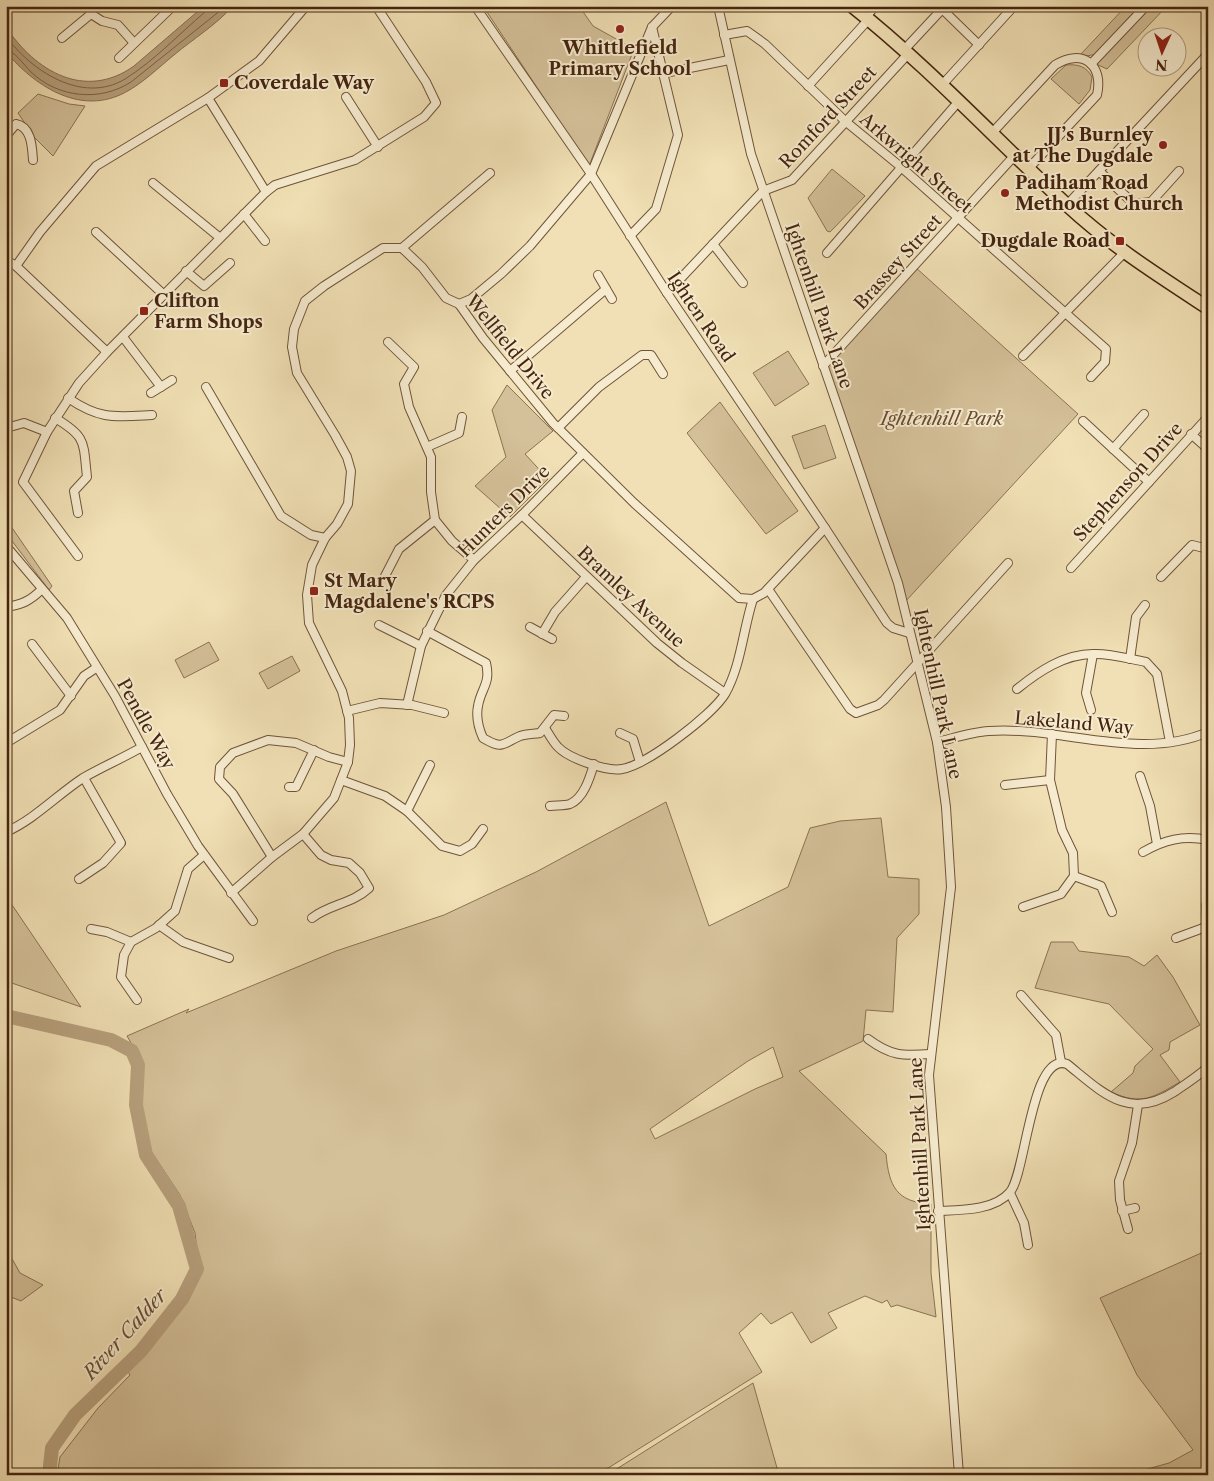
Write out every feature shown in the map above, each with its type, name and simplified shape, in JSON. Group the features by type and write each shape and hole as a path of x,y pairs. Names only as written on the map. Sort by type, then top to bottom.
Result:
{"main road":[{"path":"852,6 942,85 1067,206 1124,253 1208,308"}],"street":[{"path":"119,58 172,6"},
{"path":"16,266 46,224 96,166 208,98 259,62 306,6"},
{"path":"78,556 23,482 47,432 68,398 107,352 219,237 266,192 275,185 355,160 424,117 436,103 426,82 376,6"},
{"name":"Ighten Road","path":"475,6 591,174 667,293 825,528 886,624 909,633"},
{"path":"660,6 665,14"},
{"path":"460,304 471,299 530,246 591,174 652,27 672,6"},
{"name":"Ightenhill Park Lane","path":"718,6 751,154 898,583 937,742 946,807 951,887 929,1075 959,1475"},
{"path":"808,86 876,6"},
{"path":"942,85 1014,6"},
{"path":"1091,64 1146,6"},
{"path":"942,7 979,45"},
{"name":"Romford Street","path":"763,191 792,180 906,52 942,7"},
{"path":"62,38 91,10 102,21 118,25 134,43"},
{"path":"630,236 656,209 678,135 665,74 652,27"},
{"name":"Arkwright Street","path":"724,35 747,31 765,44 846,121 901,167 957,219 1106,349 1105,362 1091,377"},
{"path":"1067,206 1208,54"},
{"path":"992,132 1055,65 1067,58 1082,58 1091,64 1100,82 1097,95 1029,168"},
{"path":"665,74 729,60"},
{"path":"346,97 378,147"},
{"path":"208,98 266,192"},
{"path":"827,253 959,101"},
{"path":"6,136 16,124 25,129 32,144 33,160"},
{"name":"Brassey Street","path":"823,366 1015,155"},
{"path":"1099,170 1134,204 1151,202 1179,171"},
{"path":"231,893 272,857 303,834 334,798 348,762 350,745 347,711 342,691 309,623 307,595 310,576 325,538 337,524 348,504 351,471 347,457 336,435 297,373 292,347 294,329 306,301 324,286 383,248 402,248 490,173"},
{"path":"153,183 219,237"},
{"path":"667,293 763,191"},
{"path":"244,214 265,241"},
{"path":"96,232 163,294"},
{"path":"713,244 743,283"},
{"name":"Wellfield Drive","path":"402,248 422,267 446,298 460,304 483,338 558,428 722,584 739,598 753,599"},
{"path":"1023,356 1124,253"},
{"path":"6,260 16,266 107,352"},
{"path":"186,272 204,286 230,263"},
{"path":"598,275 612,299"},
{"path":"510,371 606,289"},
{"path":"123,337 161,387"},
{"path":"388,342 414,367 404,384 409,407 431,457 431,492 435,520 452,541 474,560"},
{"path":"558,428 598,387 642,355 651,355 663,374"},
{"path":"151,394 172,380"},
{"path":"206,387 281,516 311,535 325,538"},
{"path":"68,398 86,410 102,416 152,415"},
{"path":"1113,449 1144,414"},
{"path":"427,447 459,433 462,417"},
{"name":"Stephenson Drive","path":"1071,568 1208,417"},
{"path":"55,418 78,432 84,447 87,477 74,491 78,513"},
{"path":"1083,422 1149,482"},
{"path":"6,428 24,423 47,432"},
{"path":"1192,434 1208,449"},
{"name":"Hunters Drive","path":"407,705 421,646 427,630 446,595 474,560 522,515 583,453"},
{"name":"Bramley Avenue","path":"522,515 657,643 725,693"},
{"path":"385,576 399,548 435,520"},
{"path":"545,728 558,748 579,760 621,770 640,762 680,736 716,708 725,693 733,676 745,622 753,599 768,588 825,528"},
{"path":"1161,577 1192,545 1208,550"},
{"name":"Pendle Way","path":"6,546 41,590 67,618 96,668 115,696 204,855 254,921"},
{"path":"768,588 850,709 858,712 880,703 1008,563"},
{"path":"542,634 555,612 586,577"},
{"path":"6,607 21,605 34,598 41,590"},
{"path":"1130,659 1136,618 1145,605"},
{"path":"379,625 421,646"},
{"path":"530,627 552,640"},
{"path":"427,630 486,663 489,676 478,706 479,728 482,738 493,744 506,745 520,736 540,733 554,715 564,716"},
{"path":"32,644 71,696"},
{"path":"1091,710 1086,694 1093,654"},
{"path":"1017,688 1040,671 1071,658 1093,654 1146,662 1157,674 1170,742"},
{"path":"8,740 60,710 84,676 96,668"},
{"path":"347,711 380,703 407,705 444,713"},
{"name":"Lakeland Way","path":"937,742 988,731 1052,734 1138,744 1170,742 1196,737 1208,732"},
{"path":"620,733 633,739 640,762"},
{"path":"1023,907 1061,894 1074,876 1073,853 1062,830 1050,780 1052,734"},
{"path":"272,857 233,794 219,779 220,767 233,753 268,740 296,742 348,762"},
{"path":"6,832 25,824 50,801 86,777 142,747"},
{"path":"290,787 296,787 314,750"},
{"path":"550,806 570,804 581,794 589,782 594,764"},
{"path":"407,811 430,765"},
{"path":"1140,776 1150,806 1157,844"},
{"path":"79,880 104,863 121,843 86,777"},
{"path":"341,780 385,796 407,811 442,846 460,851 472,844 483,829"},
{"path":"1005,785 1050,780"},
{"path":"303,834 321,855 331,860 349,863 360,873 369,888 359,897 324,909 312,918"},
{"path":"1142,852 1157,844 1178,837 1208,840"},
{"path":"137,1000 120,977 124,955 131,942 159,925 175,911 188,869 204,855"},
{"path":"1074,876 1101,886 1112,912"},
{"path":"1208,899 1206,927 1208,943"},
{"path":"159,925 183,942 229,958"},
{"path":"1176,938 1206,927"},
{"path":"91,929 107,932 131,942"},
{"path":"1021,995 1052,1029 1058,1041 1061,1062 1112,1098 1138,1105 1157,1102 1195,1079 1208,1067"},
{"path":"868,1039 886,1052 915,1055 930,1054"},
{"path":"938,1211 972,1209 994,1203 1010,1193 1015,1184 1027,1133 1044,1075 1054,1064 1061,1062"},
{"path":"1128,1229 1122,1211 1119,1181 1132,1143 1138,1105"},
{"path":"1010,1193 1024,1223 1028,1245"},
{"path":"1122,1211 1135,1208"}],"green space":[{"path":"483,6 579,6 593,26 634,49 589,166"},
{"path":"1126,6 1140,6 1096,54 1087,56 1081,54"},
{"path":"1152,6 1167,6 1146,28 1136,28 1136,39 1107,69 1096,64"},
{"path":"1066,65 1081,66 1092,77 1090,90 1079,104 1051,79"},
{"path":"38,94 69,104 85,106 53,156 34,137 18,113"},
{"path":"832,169 865,196 830,232 827,231 808,198"},
{"name":"Ightenhill Park","path":"914,266 1078,414 904,603 823,366"},
{"path":"788,351 809,384 775,406 753,373"},
{"path":"507,385 553,431 525,454 548,479 510,517 475,486 506,457 492,410"},
{"path":"720,402 798,511 766,534 687,433"},
{"path":"825,425 836,458 804,469 792,436"},
{"path":"6,519 52,586 49,590 6,533"},
{"path":"209,642 219,660 184,678 175,660"},
{"path":"292,656 300,671 268,689 259,673"},
{"path":"666,802 709,926 788,887 810,828 840,821 881,818 888,877 919,879 919,914 897,938 893,1012 866,1010 863,1041 799,1071 886,1154 889,1175 896,1190 910,1200 931,1204 931,1273 936,1317 897,1305 891,1307 887,1300 882,1303 865,1296 828,1313 837,1328 811,1343 792,1312 771,1324 761,1313 739,1333 762,1372 597,1475 57,1475 60,1457 98,1408 130,1375 127,1370 173,1316 193,1288 199,1270 195,1233 180,1195 149,1148 140,1103 142,1062 127,1036 189,1009 186,1013 336,951 444,915 536,872","holes":["773,1047 783,1077 655,1139 650,1129 748,1061"]},
{"path":"6,896 81,1007 6,981"},
{"path":"1051,942 1073,942 1079,951 1129,957 1144,966 1157,955 1173,977 1200,1025 1170,1042 1169,1050 1160,1055 1180,1082 1163,1092 1147,1098 1131,1098 1111,1092 1133,1073 1135,1066 1153,1049 1109,1004 1035,988"},
{"path":"6,1248 20,1273 43,1285 21,1301 6,1295"},
{"path":"1208,1250 1208,1475 1126,1475 1169,1463 1193,1450 1137,1375 1100,1298"},
{"path":"753,1383 779,1475 607,1475"}],"water":[{"path":"204,6 233,6 212,26 143,81 122,94 106,100 89,101 73,99 58,93 30,75 6,52 6,27 31,57 46,68 62,76 80,81 97,81 116,76 134,66"}],"waterway":[{"name":"River Calder","path":"6,1016 111,1040 132,1051 138,1065 136,1105 146,1155 179,1206 197,1269 182,1299 141,1351 75,1415 52,1448 49,1475"}],"place":[{"name":"Whittlefield Primary School","path":"620,29"},
{"name":"Coverdale Way","path":"224,83"},
{"name":"JJ’s Burnley at The Dugdale","path":"1163,145"},
{"name":"Padiham Road Methodist Church","path":"1005,193"},
{"name":"Dugdale Road","path":"1120,241"},
{"name":"Clifton Farm Shops","path":"144,311"},
{"name":"St Mary Magdalene's RCPS","path":"314,591"}]}
